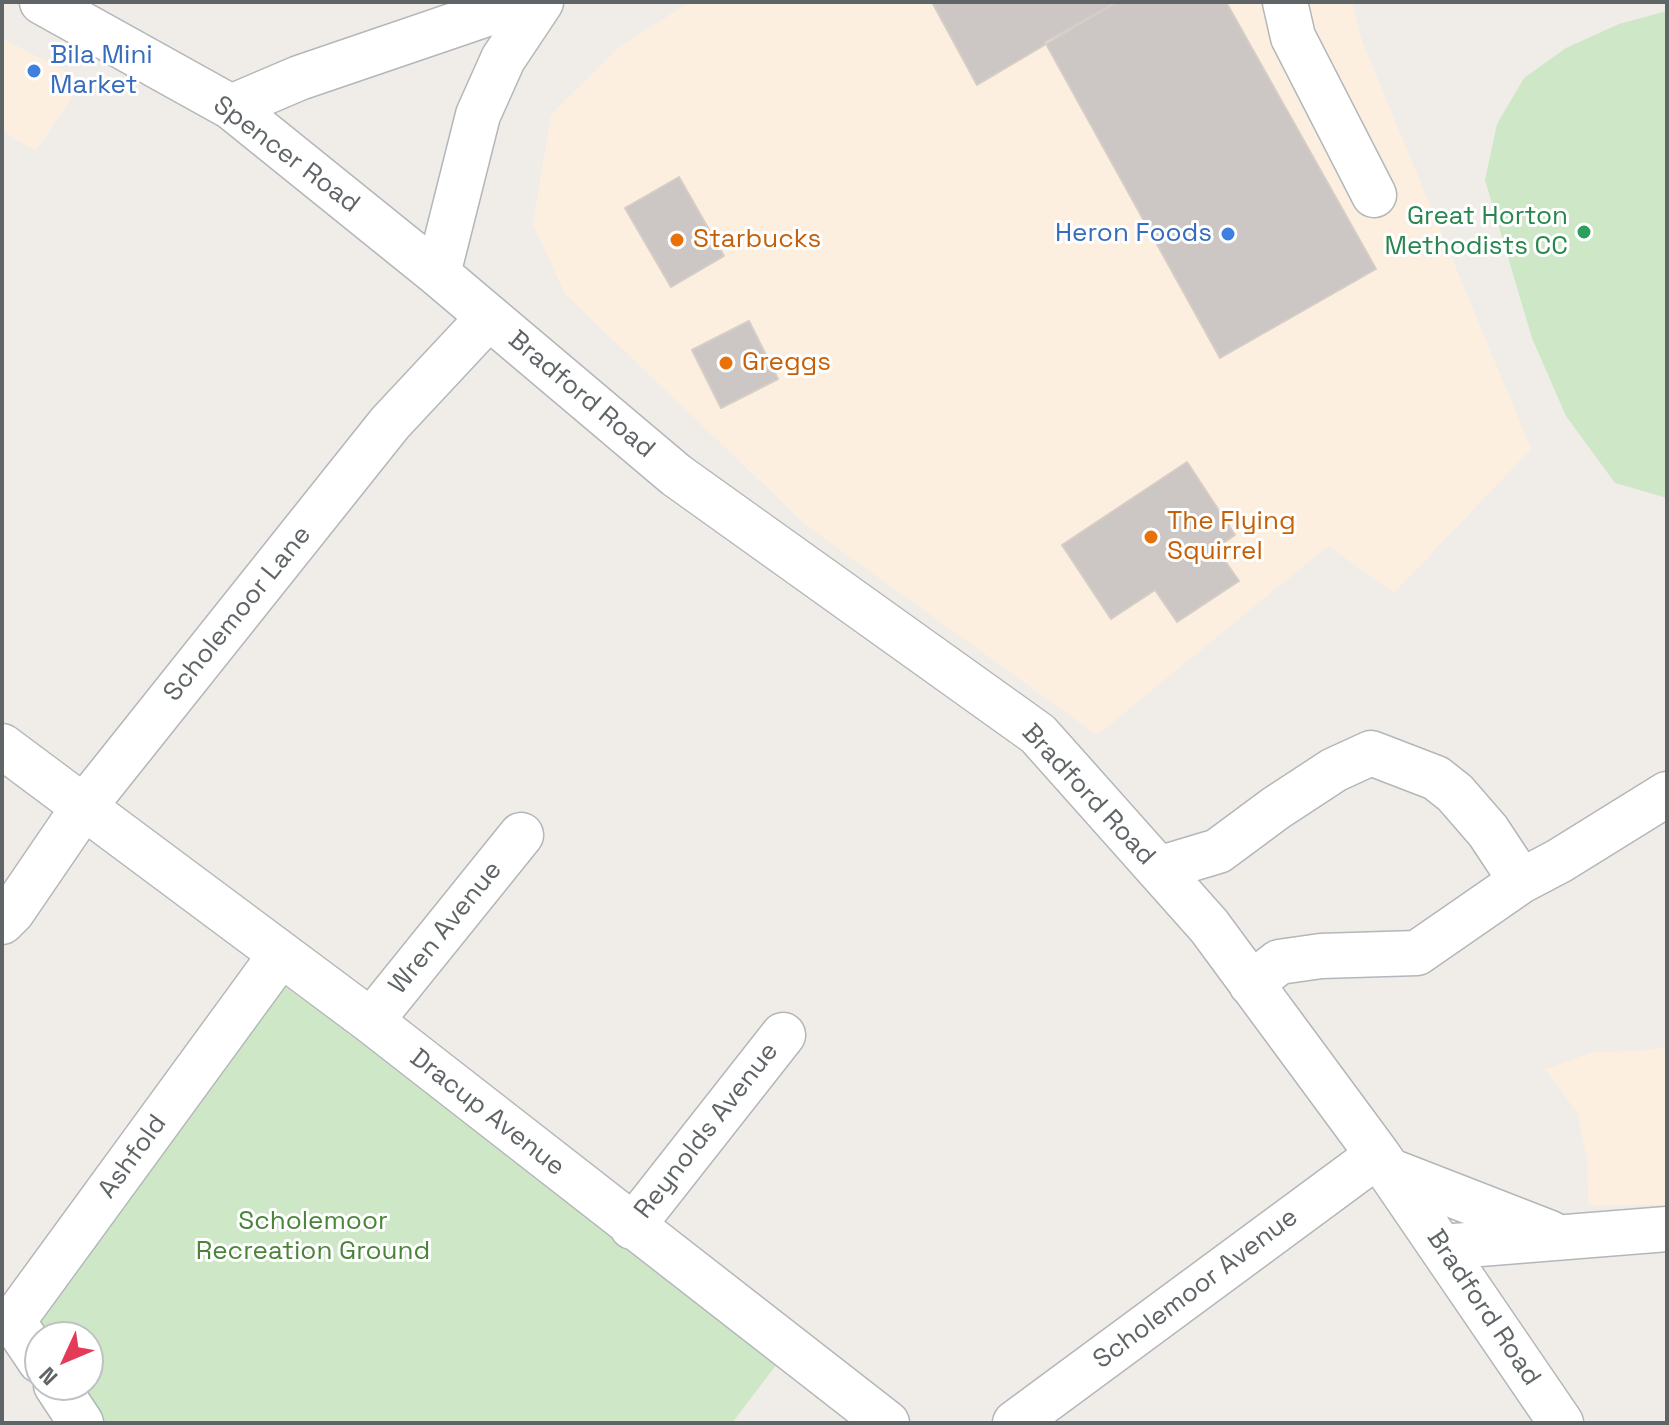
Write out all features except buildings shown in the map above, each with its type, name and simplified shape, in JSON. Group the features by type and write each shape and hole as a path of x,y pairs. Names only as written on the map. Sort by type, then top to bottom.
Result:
{"street":[{"name":"Spencer Road","path":"42,2 231,107 438,274"},
{"path":"231,107 299,78 522,2"},
{"path":"438,274 478,115 503,59 541,2"},
{"path":"1285,2 1293,37 1374,195"},
{"name":"Bradford Road","path":"438,274 676,475 1038,734 1209,926 1383,1162 1561,1423"},
{"name":"Scholemoor Lane","path":"2,922 83,808 390,423 489,317"},
{"name":"Dracup Avenue","path":"2,746 371,1021 887,1423"},
{"path":"1158,869 1218,851 1334,770 1371,753 1436,778 1455,793 1488,831 1521,881"},
{"path":"1251,984 1279,962 1321,956 1417,953 1521,881 1663,802"},
{"name":"Wren Avenue","path":"371,1021 521,835"},
{"name":"Ashfold","path":"24,1337 13,1321 281,954"},
{"name":"Reynolds Avenue","path":"632,1227 783,1035"},
{"path":"1383,1162 1560,1237"},
{"name":"Scholemoor Avenue","path":"1015,1423 1383,1162"},
{"path":"1442,1247 1667,1229"},
{"path":"67,1401 81,1423"}],"shaded area":[{"path":"690,2 1352,2 1362,41 1531,449 1394,593 1328,546 1097,735 807,526 565,294 533,224 551,114 619,47"},
{"path":"2,38 83,81 36,151 2,131"},
{"path":"1667,1047 1667,1205 1588,1205 1587,1158 1577,1113 1545,1069 1593,1052"}],"green space":[{"name":"Great Horton Methodists CC","path":"1667,11 1667,498 1615,483 1566,416 1532,338 1485,180 1497,124 1524,78 1566,48 1619,24"},
{"name":"Scholemoor Recreation Ground","path":"273,978 620,1236 780,1360 732,1423 90,1423 76,1401 104,1401 104,1321 26,1321 23,1318"}],"place":[{"name":"Bila Mini Market","path":"34,71"},
{"name":"Great Horton Methodists CC","path":"1584,232"},
{"name":"Heron Foods","path":"1228,234"},
{"name":"Starbucks","path":"677,240"},
{"name":"Greggs","path":"726,363"},
{"name":"The Flying Squirrel","path":"1151,537"}]}
